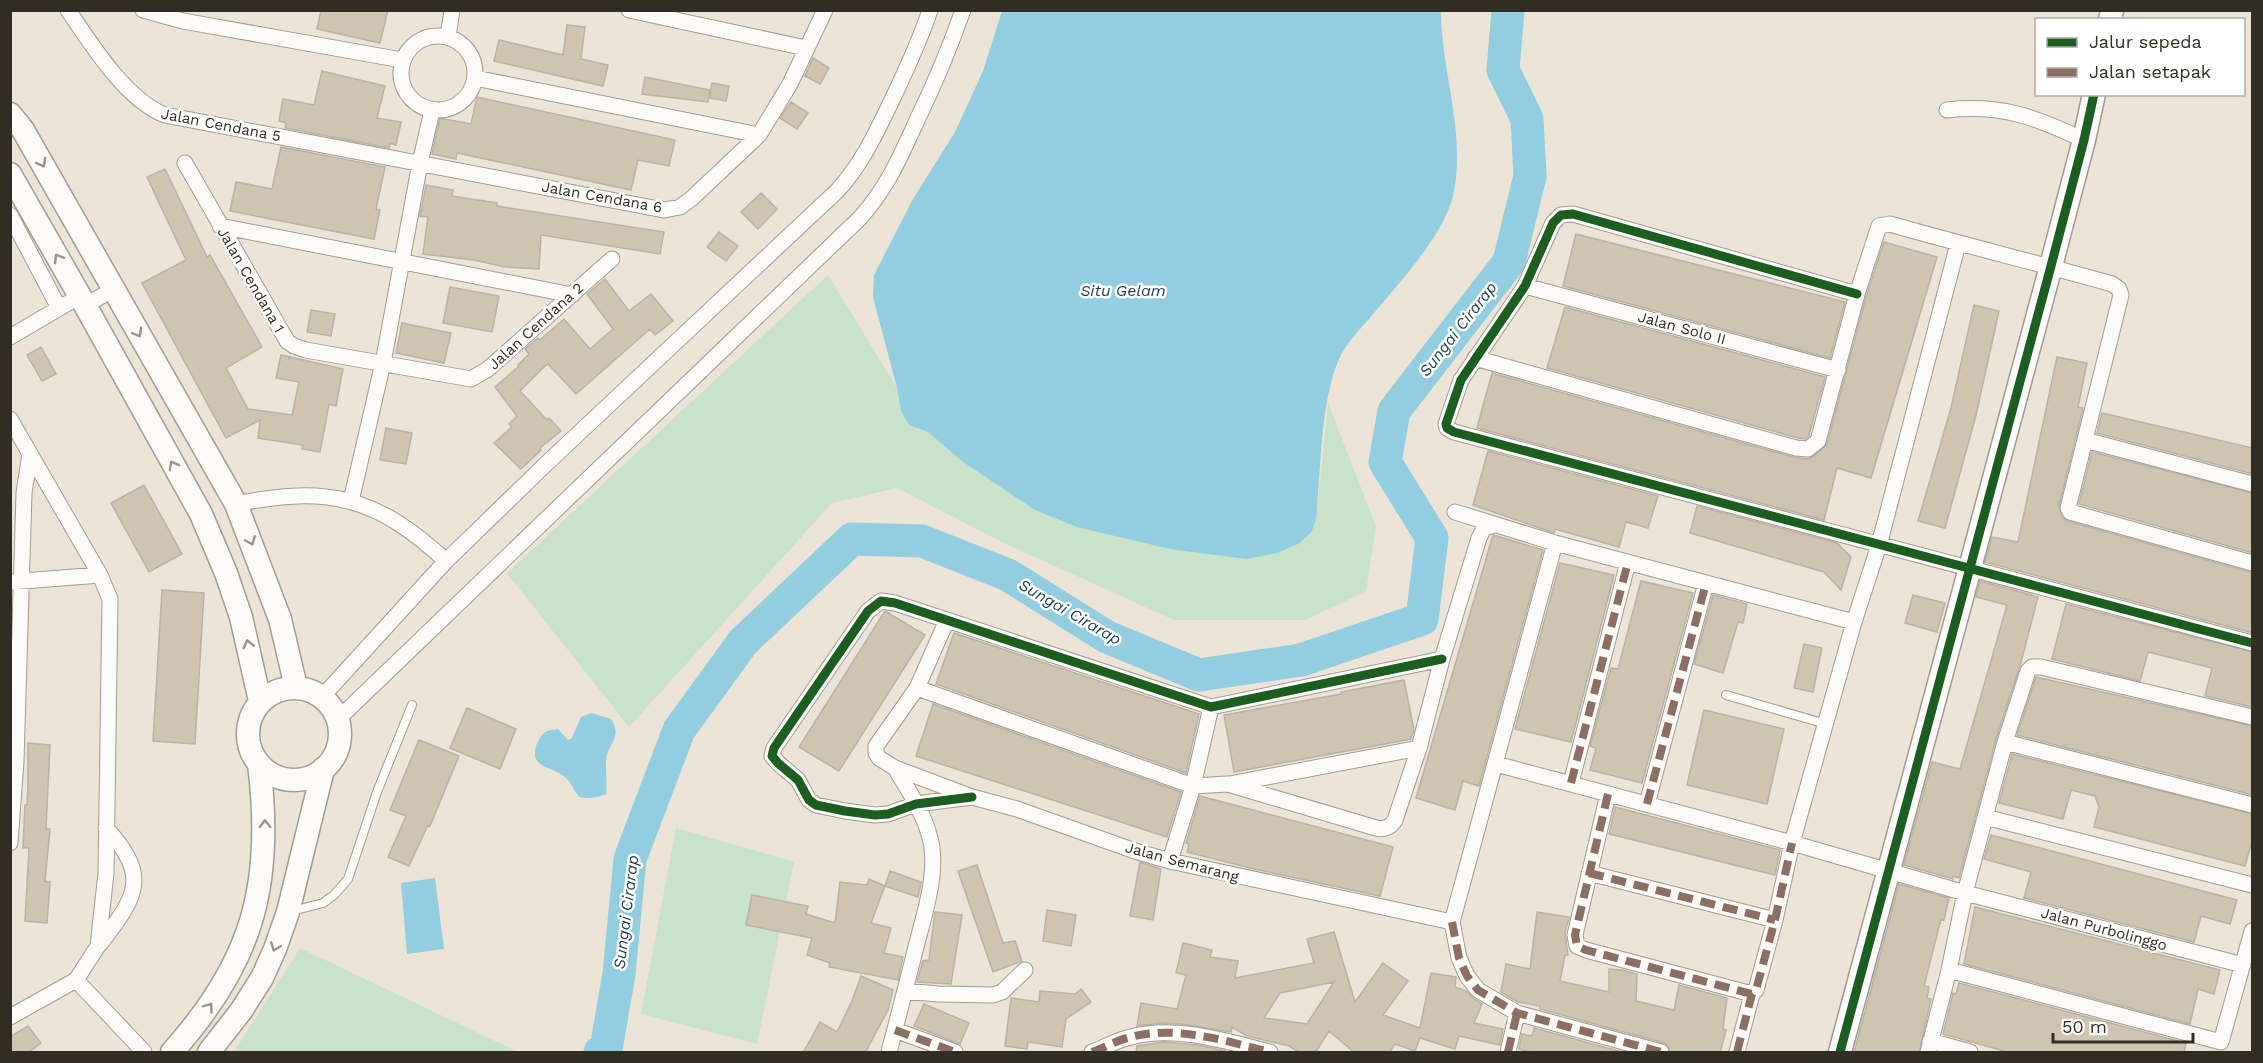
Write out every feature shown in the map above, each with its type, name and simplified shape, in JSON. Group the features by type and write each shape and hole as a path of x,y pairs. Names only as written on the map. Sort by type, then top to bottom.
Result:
{"street":[{"name":"Jalan Cendana 5","path":"68,10 93,48 128,88 152,110 165,115 420,164"},
{"path":"143,10 183,21 402,60"},
{"path":"448,37 452,10"},
{"path":"629,10 806,48"},
{"name":"Jalan Cendana 6","path":"420,164 671,210 680,207 705,187 759,135 790,84 825,10"},
{"path":"322,697 446,561 851,176 864,157 910,60 930,10"},
{"path":"338,719 878,199 890,179 940,72 963,10"},
{"path":"448,37 460,43 471,53 475,64 475,78 471,90 462,102 448,109 432,111 412,101 405,92 402,82 402,60 421,40 448,37"},
{"path":"475,78 759,135"},
{"path":"1840,1053 2051,266 2094,96"},
{"path":"1947,110 1974,107 2004,110 2042,120 2084,140"},
{"path":"351,501 382,363 432,111"},
{"path":"10,114 23,130 97,297 201,514 242,617 260,701"},
{"name":"Jalan Cendana 1","path":"185,163 290,345 306,350 382,363"},
{"path":"10,174 97,297 236,504 280,620 296,687"},
{"path":"1857,294 1573,214 1561,215 1553,223 1525,286 1461,380 1446,424 1450,431 1969,570 2253,643"},
{"path":"10,215 59,308"},
{"path":"1475,358 1803,449 1813,447 1818,441 1857,294 1879,226 1890,224 1958,244 2051,266 2112,284 2120,289 2121,295 2068,508 2070,513 2253,563"},
{"path":"220,226 572,295"},
{"path":"1737,1053 1775,920 1792,843 1854,622 1879,545 1958,244"},
{"name":"Jalan Cendana 2","path":"382,363 464,379 477,377 612,259"},
{"name":"Jalan Solo II","path":"1525,286 1838,370"},
{"path":"10,338 59,308 97,297"},
{"path":"10,419 100,575 110,599 104,903 98,946"},
{"path":"2085,440 2253,484"},
{"path":"10,843 17,493 30,454"},
{"path":"236,504 263,498 294,496 323,496 351,501 377,510 399,523 419,536 446,561"},
{"path":"1455,512 1555,543 1854,622"},
{"path":"1228,784 1376,828 1384,828 1392,824 1419,748 1442,660 1479,538 1484,528 1494,525"},
{"path":"1555,543 1452,922 1459,957 1467,976 1478,990 1517,1013 1661,1053"},
{"path":"1571,783 1628,562"},
{"path":"16,582 100,575"},
{"path":"1647,804 1706,583"},
{"name":"Jalan Semarang","path":"947,620 891,601 881,601 861,621 772,752 778,764 798,780 809,800 816,805 875,815 888,814 916,804 972,796 1170,861 1452,922"},
{"path":"972,796 895,768 879,758 876,753 876,746 917,688 947,620 1210,707 1442,660"},
{"path":"1971,1053 1929,1047 1949,970 1965,893 2005,742 2026,675 2032,667 2253,717"},
{"path":"296,687 322,697 332,707 338,719 340,738 335,755 323,769 308,778 290,780 273,775 259,764 250,750 247,733 251,716 260,701 282,689 296,687"},
{"path":"917,688 1193,786 1228,784 1419,748"},
{"path":"1170,861 1193,786 1210,707"},
{"path":"2005,742 2253,806"},
{"path":"172,1053 219,994 235,964 251,922 257,902 265,847 264,805 259,764"},
{"name":"Jalan Purbolinggo","path":"1496,764 1792,843 1965,893 2243,965"},
{"path":"889,1053 933,862 930,837 916,804 895,768"},
{"path":"209,1053 241,1011 262,978 275,949 288,912 323,769"},
{"path":"1608,794 1575,934 1577,946 1752,994"},
{"path":"1985,817 2253,885"},
{"path":"10,1017 76,980 125,910 135,875 122,845 106,828"},
{"path":"1588,873 1775,920"},
{"path":"1949,970 2219,1047 2253,931"},
{"path":"904,991 950,995 993,995 1002,992 1025,970"},
{"path":"76,980 144,1053"},
{"path":"1508,1053 1517,1013"},
{"path":"895,1030 955,1053"},
{"path":"1092,1053 1127,1038 1168,1033 1229,1042 1270,1053"}],"lane":[{"path":"1726,695 1826,724"},
{"path":"288,912 323,903 334,896 348,879 377,792 412,705"}],"green space":[{"path":"828,275 897,388 901,411 909,425 928,432 963,462 1035,510 1277,553 1305,537 1316,520 1328,403 1376,526 1366,591 1306,620 1174,620 1004,543 897,488 832,503 629,727 507,573"},
{"path":"676,828 794,862 757,1044 641,1014"},
{"path":"300,948 518,1052 234,1052"}],"water":[{"name":"Situ Gelam","path":"1002,11 1441,11 1457,150 1457,173 1453,196 1448,212 1429,244 1341,355 1334,372 1325,413 1316,520 1311,533 1298,544 1277,553 1246,559 1170,549 1077,527 1035,510 963,462 928,432 909,425 901,411 873,297 874,275 913,199 955,132 983,71"},
{"path":"592,713 611,719 616,732 606,757 606,794 586,798 579,797 562,775 538,762 535,750 540,738 549,731 558,729 568,740 572,738 581,717"},
{"path":"435,878 444,949 407,954 401,883"}],"building":[{"path":"321,10 388,10 380,43 317,29"},
{"path":"567,25 585,27 581,59 608,65 603,86 494,61 499,40 563,55"},
{"path":"813,58 829,68 820,84 805,76"},
{"path":"322,71 385,86 377,118 401,122 396,145 390,143 389,148 285,128 286,123 279,121 283,99 314,105"},
{"path":"645,77 710,90 708,102 642,94"},
{"path":"712,83 729,86 726,101 709,98"},
{"path":"477,97 675,140 669,166 638,160 631,190 457,153 456,159 432,154 440,118 471,124"},
{"path":"791,102 808,113 797,129 780,118"},
{"path":"281,147 385,167 376,209 380,210 374,239 230,211 236,182 272,189"},
{"path":"165,169 207,257 210,255 262,347 226,368 248,409 292,415 299,382 276,378 281,355 343,369 336,406 329,404 320,452 302,449 303,445 258,438 260,420 226,438 142,283 186,260 147,177"},
{"path":"426,185 453,190 452,196 497,203 497,206 664,232 660,254 541,235 539,269 505,267 474,260 423,254 428,217 420,216"},
{"path":"761,193 777,209 758,229 741,212"},
{"path":"719,232 738,246 726,261 707,247"},
{"path":"1576,234 1845,302 1830,358 1563,286"},
{"path":"1884,242 1937,257 1871,478 1837,468 1824,520 1477,428 1492,373 1793,457 1807,459 1813,457 1827,444 1866,297"},
{"path":"605,279 629,311 651,294 673,321 655,335 650,329 576,394 548,364 544,367 520,391 547,420 549,418 561,431 540,448 541,450 521,469 494,443 512,427 509,424 517,416 495,387 529,354 525,349 538,338 540,340 564,319 590,349 613,329 587,294"},
{"path":"450,287 499,296 492,332 443,323"},
{"path":"1974,305 1999,311 1976,415 1945,528 1918,521 1951,408"},
{"path":"1565,307 1825,377 1809,435 1805,439 1798,438 1547,368"},
{"path":"311,310 335,314 331,336 307,332"},
{"path":"402,323 451,333 444,363 396,353"},
{"path":"41,347 56,374 42,381 27,355"},
{"path":"2057,357 2087,363 2078,407 2083,408 2059,506 2062,517 2067,521 2253,573 2253,633 1985,562 1992,537 2018,542"},
{"path":"2102,413 2253,448 2253,474 2097,433"},
{"path":"386,428 412,433 406,464 380,460"},
{"path":"1488,451 1658,496 1648,528 1626,522 1619,547 1555,529 1554,533 1473,505"},
{"path":"2092,452 2253,493 2253,553 2079,504"},
{"path":"144,485 182,554 149,572 111,503"},
{"path":"1697,506 1837,543 1851,557 1841,590 1824,572 1690,533"},
{"path":"1493,535 1543,550 1479,786 1463,781 1455,810 1416,798"},
{"path":"1560,563 1614,575 1571,742 1515,729"},
{"path":"1641,581 1693,593 1642,783 1590,770 1596,748 1590,746 1611,668 1618,669"},
{"path":"1980,581 2038,597 2020,666 1996,739 1959,878 1953,876 1953,879 1904,865 1932,762 1960,769 2007,605 1976,597"},
{"path":"162,590 204,593 195,744 153,741"},
{"path":"1713,595 1747,604 1743,623 1738,622 1723,673 1694,664"},
{"path":"1913,595 1945,603 1937,632 1905,623"},
{"path":"2066,604 2253,652 2253,707 2205,696 2212,668 2148,652 2140,681 2052,659"},
{"path":"885,611 925,635 839,771 799,747"},
{"path":"954,633 1199,714 1186,773 936,684"},
{"path":"1804,644 1822,648 1813,692 1794,688"},
{"path":"2036,677 2253,726 2253,795 2017,735"},
{"path":"1404,680 1414,730 1411,739 1234,772 1224,715"},
{"path":"933,704 1181,792 1167,837 916,756"},
{"path":"467,708 516,729 500,769 450,748"},
{"path":"1704,710 1784,729 1767,804 1687,785"},
{"path":"419,740 459,756 430,826 428,825 409,866 388,857 406,816 390,810"},
{"path":"28,743 50,745 46,829 50,829 45,881 50,882 47,923 25,921 29,848 23,848 28,784"},
{"path":"2012,754 2253,814 2253,837 2245,866 2094,827 2099,807 2095,796 2071,790 2063,819 1999,803"},
{"path":"1200,796 1393,847 1380,896 1187,852 1189,844 1186,843"},
{"path":"1615,807 1780,850 1775,875 1609,834"},
{"path":"1991,835 2237,900 2230,924 2201,916 2194,942 2024,898 2031,872 1984,859"},
{"path":"1140,862 1161,869 1153,920 1130,916"},
{"path":"977,865 1003,943 1015,941 1022,961 993,972 958,871"},
{"path":"890,871 921,882 918,897 885,886"},
{"path":"869,879 885,886 871,923 891,928 884,953 903,957 898,980 829,967 830,963 807,955 812,938 746,925 752,895 808,906 806,914 835,923 840,882 867,885"},
{"path":"1899,884 1949,898 1944,920 1941,919 1924,986 1929,987 1927,998 1931,999 1919,1053 1854,1053"},
{"path":"1975,907 2220,970 2214,994 2198,989 2190,1024 1964,964"},
{"path":"1047,910 1076,915 1071,946 1043,941"},
{"path":"935,912 962,915 951,984 917,982 923,961 929,960"},
{"path":"1537,912 1569,917 1565,933 1568,955 1565,955 1560,981 1609,992 1609,969 1622,970 1637,974 1636,1001 1674,1010 1679,985 1727,998 1723,1029 1726,1030 1720,1053 1670,1053 1668,1046 1664,1043 1540,1009 1540,1006 1518,1002 1501,992 1506,964 1530,969"},
{"path":"1334,932 1355,1002 1383,963 1408,981 1383,1015 1420,1028 1431,973 1456,977 1455,987 1466,991 1482,1004 1474,1023 1503,1029 1500,1045 1459,1036 1455,1049 1420,1038 1415,1051 1395,1044 1389,1053 1355,1053 1329,1031 1315,1053 1300,1053 1289,1046 1247,1036 1232,1027 1231,1032 1181,1024 1162,1023 1137,1026 1141,1003 1177,1009 1186,975 1176,973 1183,943 1212,950 1210,957 1238,961 1235,978 1314,963 1307,939","holes":["1334,982 1307,1024 1264,1018 1280,993"]},
{"path":"861,976 893,990 888,1010 865,1053 803,1053 820,1022 837,1032"},
{"path":"1959,983 2186,1043 2184,1053 2011,1053 1943,1034 1953,993 1956,994"},
{"path":"1081,989 1091,1002 1066,1019 1062,1047 1028,1042 1027,1049 1005,1046 1011,998 1039,1002 1040,991 1075,994"},
{"path":"924,1004 969,1023 960,1044 914,1026"},
{"path":"28,1026 41,1043 28,1053 10,1053 10,1037"},
{"path":"1534,1028 1626,1053 1534,1053 1519,1049 1522,1034 1532,1036"},
{"path":"1163,1042 1198,1045 1226,1051 1136,1053 1137,1046"}],"waterway":[{"name":"Sungai Cirarap","path":"600,1052 606,1049 619,974 630,859 679,730 743,642 852,539 922,541 1008,575 1107,637 1199,675 1301,660 1422,619 1432,538 1385,462 1394,411 1509,262 1530,176 1527,119 1503,70 1508,10"}],"marked path":[{"path":"1571,783 1628,562"},
{"path":"1647,804 1706,583"},
{"path":"1608,794 1575,935 1577,946 1752,994"},
{"path":"1737,1052 1775,920 1792,843"},
{"path":"1589,873 1775,920"},
{"path":"1452,922 1459,958 1467,976 1478,990 1517,1013 1661,1052"},
{"path":"1508,1052 1517,1013"},
{"path":"895,1030 955,1052"},
{"path":"1092,1052 1127,1038 1163,1033 1199,1036 1270,1052"}],"cycle path":[{"path":"1840,1052 2051,266 2094,96"},
{"path":"1857,294 1573,214 1561,215 1553,223 1525,286 1461,380 1446,424 1447,428 1454,432 2252,643"},
{"path":"972,797 916,804 888,814 875,815 845,811 816,805 809,800 798,780 772,756 774,748 868,611 881,601 895,603 1211,707 1442,659"}]}
